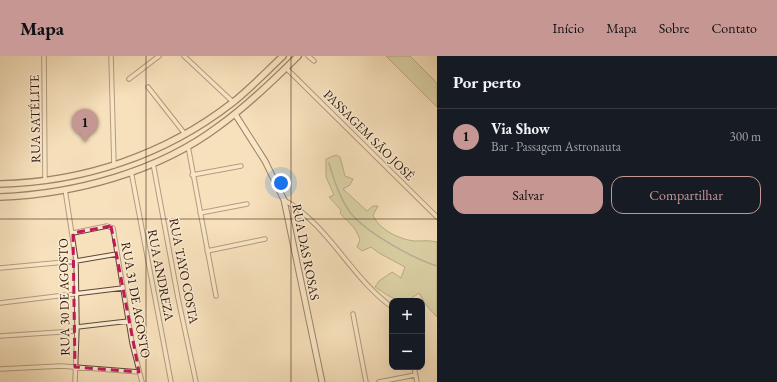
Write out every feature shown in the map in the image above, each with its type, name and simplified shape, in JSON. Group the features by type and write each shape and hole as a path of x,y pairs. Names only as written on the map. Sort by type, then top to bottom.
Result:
{"main road":[{"path":"0,197 32,195 101,181 153,163 188,146 219,127 260,94 298,56"},
{"path":"0,184 45,181 114,166 159,148 185,134 233,102 280,57"}],"street":[{"name":"RUA SATÉLITE","path":"44,56 45,181"},
{"path":"111,56 114,166"},
{"path":"129,79 159,56"},
{"path":"184,56 233,102"},
{"path":"308,56 314,61"},
{"name":"PASSAGEM SÃO JOSÉ","path":"286,68 437,217"},
{"path":"148,87 185,134"},
{"name":"RUA DAS ROSAS","path":"235,114 265,161 284,200 322,382"},
{"path":"188,146 192,176 216,296"},
{"name":"RUA TAYO COSTA","path":"153,163 178,298 196,382"},
{"path":"192,176 241,166"},
{"name":"RUA ANDREZA","path":"131,171 171,382"},
{"name":"RUA 30 DE AGOSTO","path":"65,189 73,233 76,261 75,294 77,329 75,382"},
{"path":"284,200 312,222 373,293 389,305"},
{"path":"200,213 247,204"},
{"name":"RUA 31 DE AGOSTO","path":"73,233 107,226 113,228 129,321 142,382"},
{"path":"207,251 265,239"},
{"path":"0,268 76,261 117,254"},
{"path":"0,303 123,288"},
{"path":"353,314 366,382"},
{"path":"0,336 77,329 129,321"},
{"path":"0,369 41,366 139,372"},
{"path":"414,370 417,382"},
{"path":"379,382 415,375"}],"highlighted area":[{"path":"111,226 139,372 75,367 73,233"}],"green space":[{"path":"386,56 410,56 437,83 437,107"},
{"path":"336,155 340,157 345,176 353,179 350,185 343,189 367,211 373,206 378,206 373,215 380,225 390,233 409,240 437,242 437,317 426,305 425,298 422,298 419,293 412,298 392,298 375,287 379,281 392,272 401,278 405,267 371,247 362,251 357,247 360,240 356,231 340,213 341,210 329,197 334,195 326,177 326,159"}],"waterway":[{"path":"329,163 341,198 353,216 370,231 392,245 437,266"}],"place":[{"name":"Via Show","path":"85,142"}]}
